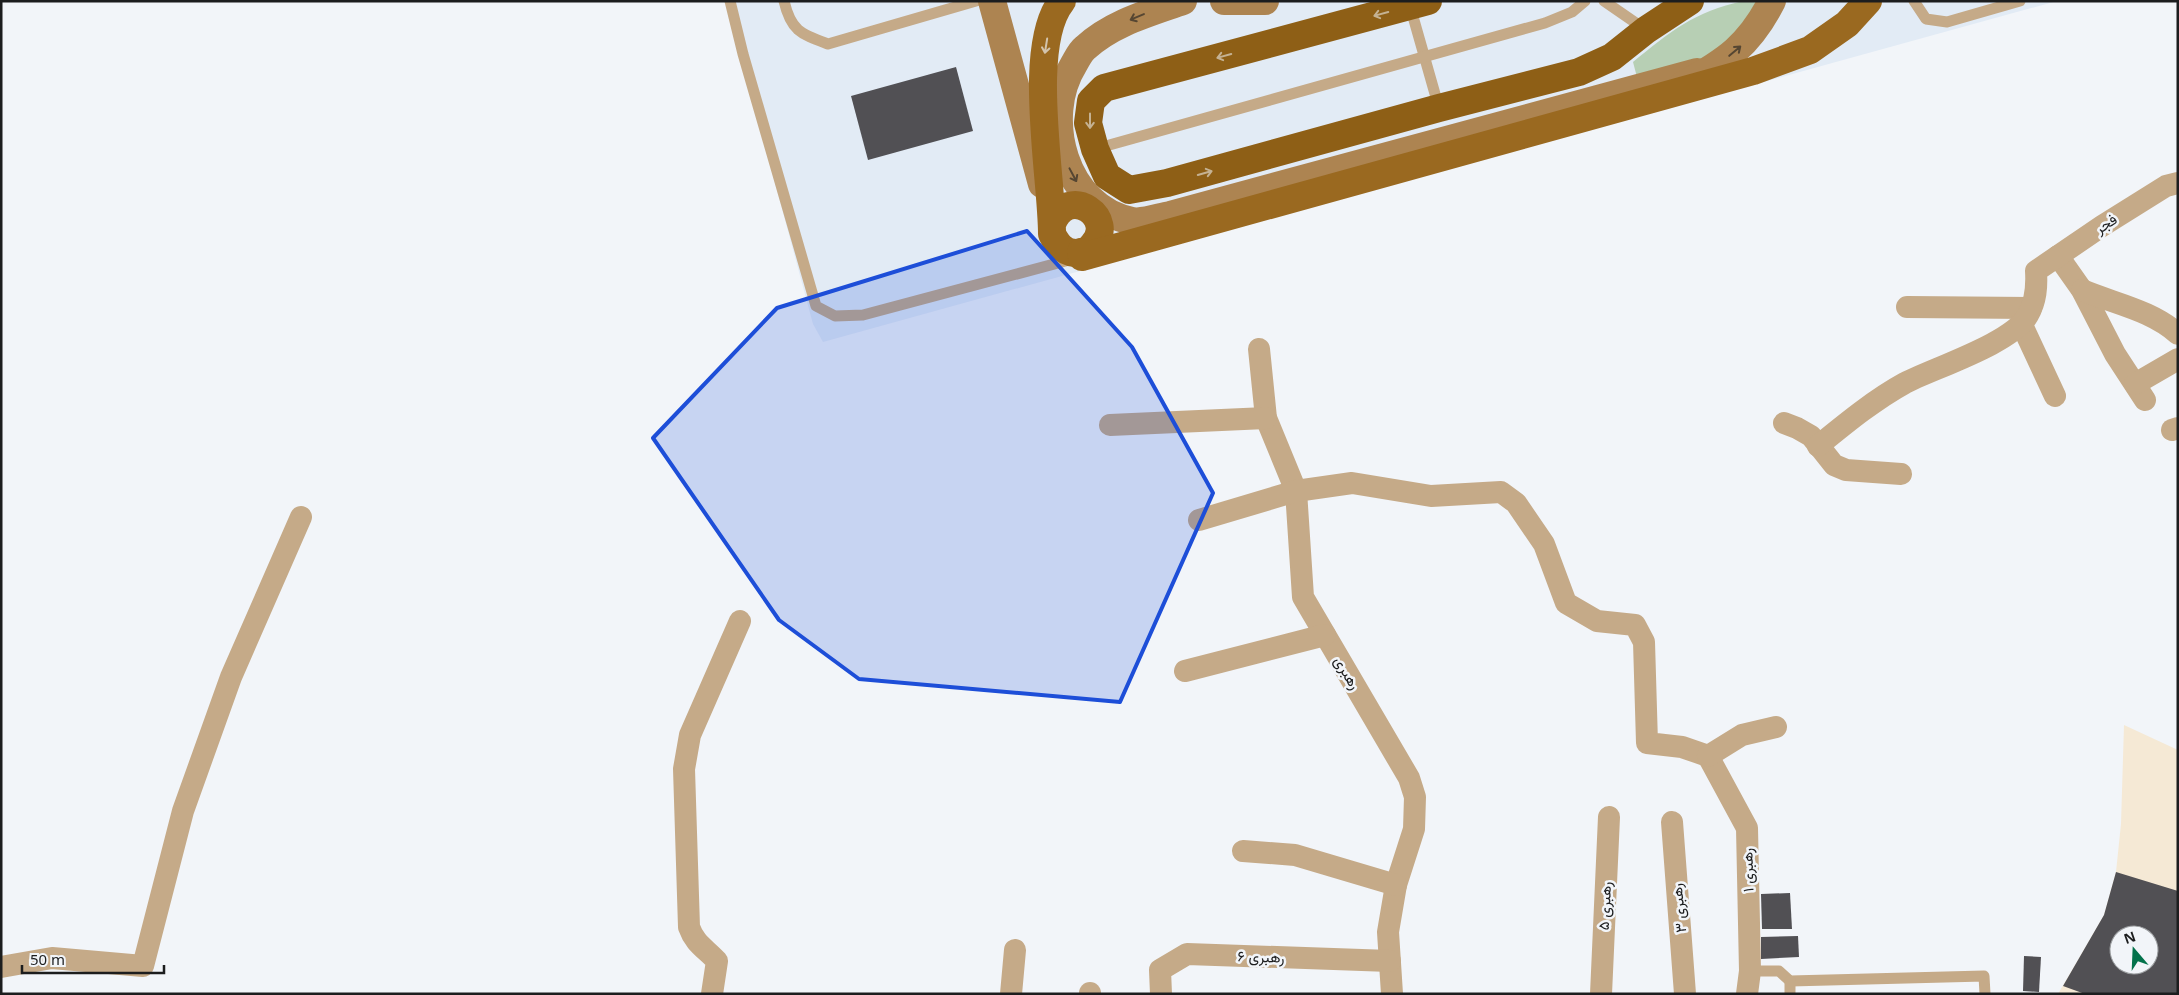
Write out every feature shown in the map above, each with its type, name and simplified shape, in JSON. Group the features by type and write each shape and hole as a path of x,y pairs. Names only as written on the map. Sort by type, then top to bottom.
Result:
{"highway":[{"path":"1419,4 1104,88 1091,101 1088,123 1095,149 1107,176 1129,190 1167,183 1439,108 1579,72 1612,56 1646,30 1690,1"}],"main road":[{"path":"992,1 1052,224"},
{"path":"1062,1 1057,8 1048,35 1042,69 1052,234 1056,242 1063,249 1081,254 1753,71 1810,50 1846,24 1868,1"},
{"path":"1184,1 1147,13 1108,30 1083,50 1068,74 1061,95 1059,124 1063,152 1074,179 1090,199 1111,215 1134,222 1179,212 1713,68"},
{"path":"1224,1 1265,1"},
{"path":"1664,95 1713,68 1740,49 1765,15 1772,1"},
{"path":"1052,224 1056,216 1063,209 1071,205 1081,205 1090,209 1100,224 1100,233 1090,249 1081,254"}],"street":[{"name":"فجر","path":"2026,315 2037,292 2036,271 2102,226 2166,186 2178,183"},
{"path":"2058,256 2082,290 2115,354 2140,392 2178,359"},
{"path":"2082,290 2137,310 2165,324 2178,334"},
{"path":"1907,307 2026,315"},
{"path":"2026,315 2054,396"},
{"path":"1818,446 1855,416 1904,383 1985,347 2015,329 2026,315"},
{"name":"رهبری","path":"1259,349 1266,418 1296,491 1303,597 1409,778 1415,797 1414,829 1396,885 1388,932 1392,994"},
{"path":"1110,424 1266,418"},
{"path":"1784,423 1798,428 1811,436 1834,465 1846,470 1901,474"},
{"path":"1199,520 1296,491 1352,483 1431,496 1501,492 1516,503 1544,544 1566,603 1597,621 1635,625 1644,642 1647,743 1682,747 1708,756 1742,735 1776,727"},
{"path":"1,967 52,958 143,966 183,811 231,677 301,517"},
{"path":"712,994 717,961 693,940 689,927 684,769 690,735 740,621"},
{"path":"1185,671 1324,635"},
{"name":"رهبری ۱","path":"1708,756 1747,828 1750,971 1747,994"},
{"name":"رهبری ۵","path":"1601,994 1609,817"},
{"name":"رهبری ۳","path":"1672,822 1685,994"},
{"path":"1243,851 1295,856 1396,885"},
{"path":"1011,994 1015,950"},
{"name":"رهبری ۶","path":"1161,994 1160,970 1187,954 1390,961"}],"lane":[{"path":"730,1 746,64 816,306 836,316 863,315 1081,254"},
{"path":"784,1 788,20 804,36 828,44 976,1"},
{"path":"1095,149 1545,23 1572,12 1585,1"},
{"path":"1604,1 1646,30"},
{"path":"1914,1 1926,19 1947,22 2020,1"},
{"path":"1419,4 1424,56 1439,108"},
{"path":"1750,971 1779,971 1790,981 1984,976 1985,994"},
{"path":"1790,981 1790,994"}],"highlighted area":[{"path":"1027,231 1132,347 1213,493 1120,702 859,679 779,620 653,438 777,308"}],"shaded area":[{"path":"726,1 2057,1 823,342 813,324"},
{"path":"2124,725 2178,750 2178,994 2058,994 2104,915 2116,872 2121,824"}],"green space":[{"path":"1743,1 1758,1 1754,12 1711,57 1638,81 1633,62 1659,41 1697,17"}],"building":[{"path":"956,67 973,131 868,160 851,96"},
{"path":"2116,872 2178,891 2178,994 2085,994 2063,986 2104,915"},
{"path":"1790,893 1792,929 1762,929 1761,894"},
{"path":"1798,936 1799,957 1761,959 1761,937"},
{"path":"2024,956 2041,957 2039,992 2023,991"}]}
